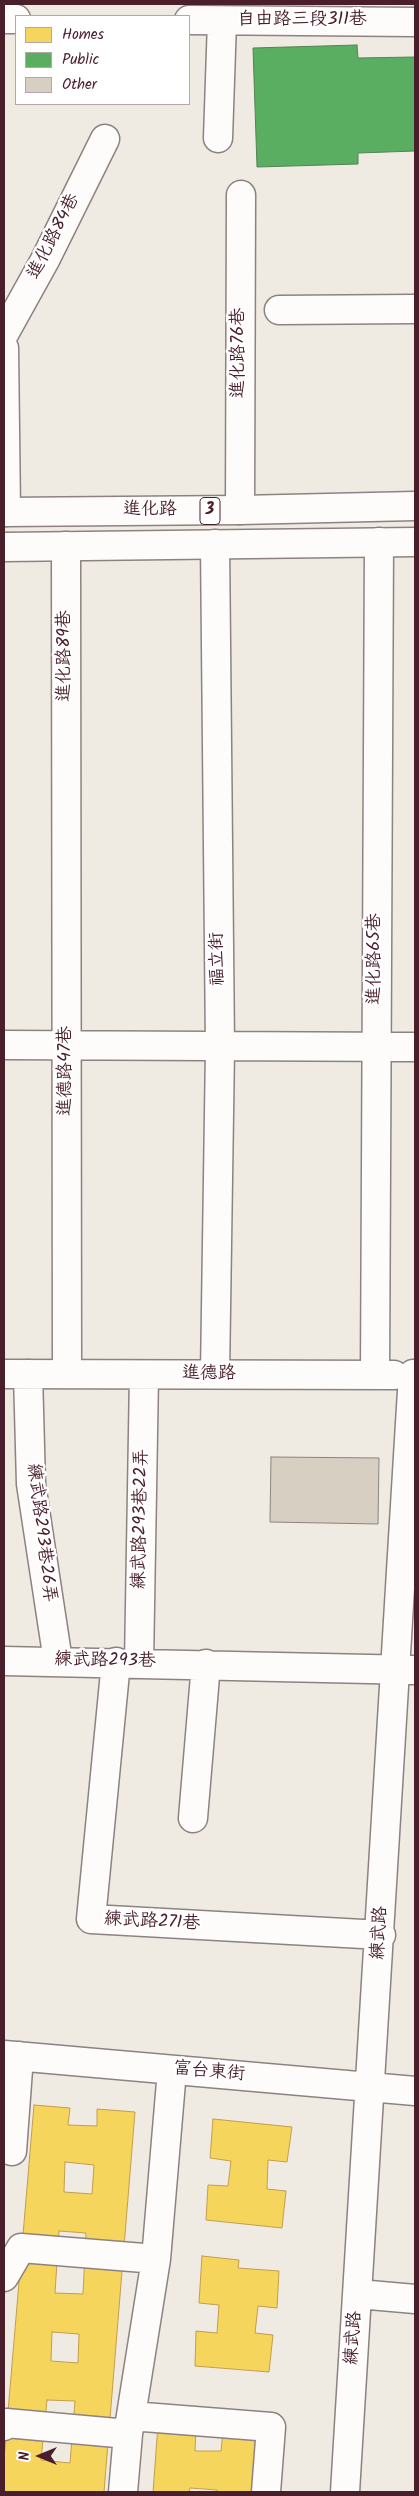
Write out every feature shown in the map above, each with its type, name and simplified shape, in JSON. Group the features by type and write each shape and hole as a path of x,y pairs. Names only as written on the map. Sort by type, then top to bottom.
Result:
{"street":[{"name":"自由路三段311巷","path":"190,20 415,22"},
{"path":"218,138 222,21"},
{"name":"進化路84巷","path":"4,334 45,260 105,138"},
{"name":"進化路76巷","path":"240,510 241,195"},
{"path":"279,310 415,309"},
{"path":"4,348 5,512"},
{"name":"進化路","path":"5,512 415,506"},
{"name":"進化路65巷","path":"375,1375 375,1048 379,542"},
{"name":"進化路","path":"4,546 415,542"},
{"name":"福立街","path":"215,544 220,1048 215,1374"},
{"name":"進化路89巷","path":"66,546 66,767"},
{"name":"進德路47巷","path":"66,767 68,1374"},
{"path":"4,1045 220,1048 415,1047"},
{"name":"進德路","path":"16,1374 414,1374"},
{"name":"練武路293巷26弄","path":"16,1374 58,1661"},
{"name":"練武路","path":"346,2492 381,1935 406,1670 414,1374"},
{"name":"練武路293巷22弄","path":"128,1662 144,1375"},
{"name":"練武路293巷","path":"4,1661 128,1662 406,1670"},
{"name":"練武路271巷","path":"128,1662 91,1920 381,1935"},
{"path":"193,1818 206,1664"},
{"path":"12,2055 12,2151"},
{"name":"富台東街","path":"12,2055 415,2091"},
{"path":"123,2492 129,2425 156,2258 172,2070"},
{"path":"4,2277 21,2248 156,2258"},
{"path":"358,2294 415,2299"},
{"path":"4,2426 6,2424 271,2426 266,2492"}],"building: Homes":[{"path":"34,2105 70,2108 68,2125 97,2126 97,2109 135,2112 104,2492 4,2492 4,2459","holes":["65,2162 94,2165 92,2194 64,2192","59,2231 86,2233 83,2294 55,2293","52,2332 79,2334 78,2363 51,2361","47,2400 75,2401 70,2463 41,2460"]},
{"path":"213,2119 292,2127 287,2162 268,2160 267,2189 286,2191 282,2228 206,2220 208,2185 228,2186 231,2161 210,2158"},
{"path":"202,2256 239,2260 238,2268 279,2271 277,2308 258,2306 255,2333 273,2335 269,2372 195,2366 196,2331 217,2333 219,2305 199,2303"},
{"path":"158,2425 196,2428 195,2451 221,2451 223,2431 258,2432 254,2492 217,2492 217,2490 190,2488 189,2492 153,2492"}],"building: Public":[{"path":"357,45 358,58 415,57 415,151 358,153 358,164 257,167 253,48"}],"building: Other":[{"path":"271,1457 379,1458 378,1524 270,1522"}]}
